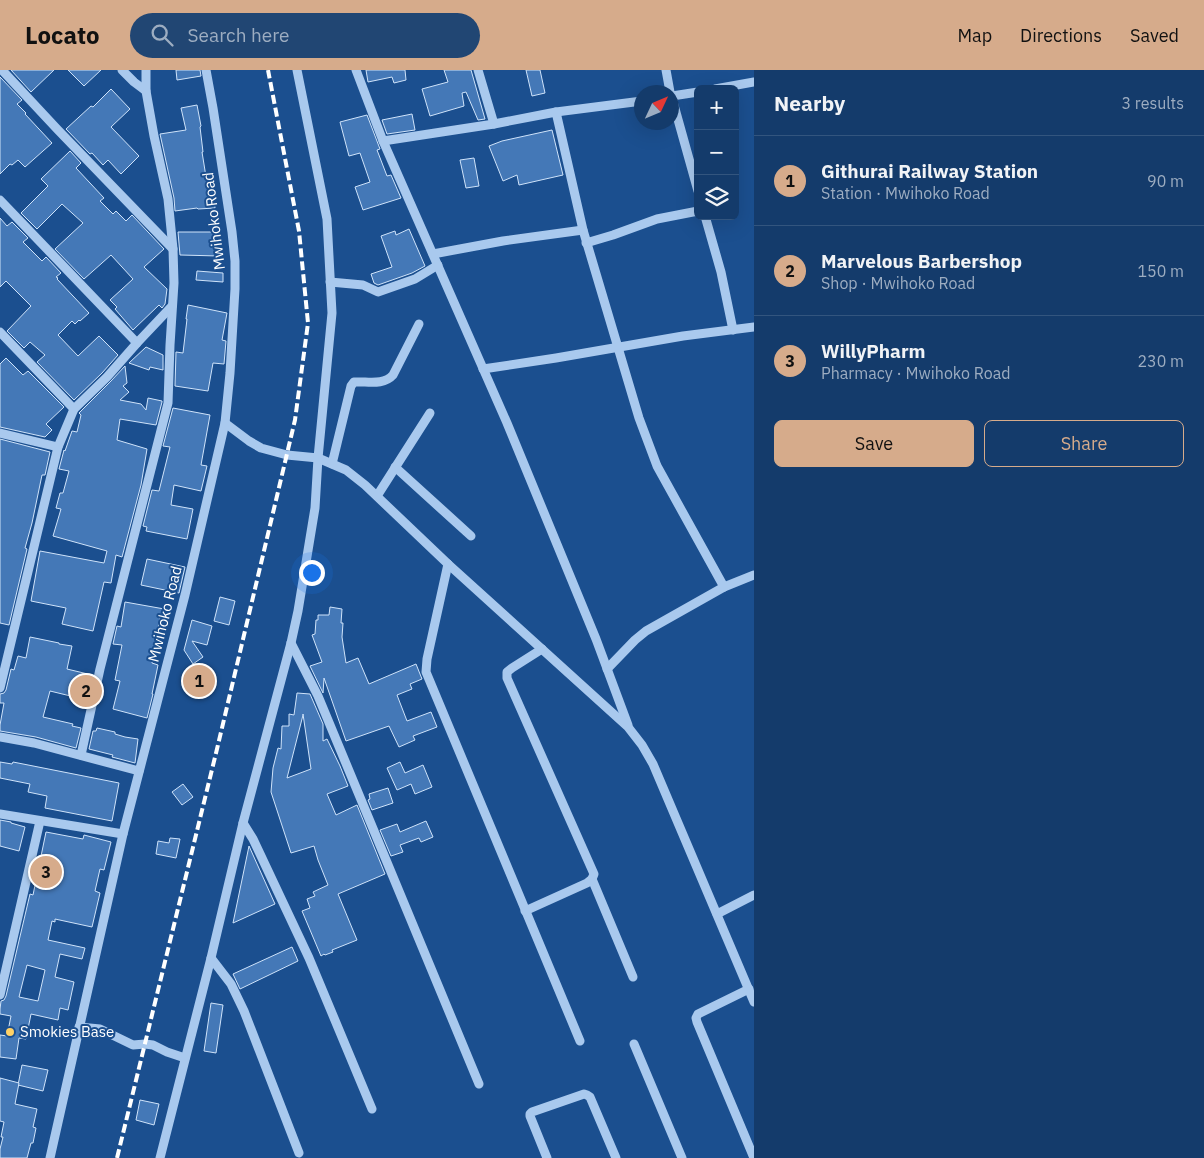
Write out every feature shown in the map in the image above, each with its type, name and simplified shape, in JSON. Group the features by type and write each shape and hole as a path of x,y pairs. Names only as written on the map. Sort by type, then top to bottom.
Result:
{"street":[{"path":"2,70 173,249"},
{"path":"122,70 146,91"},
{"path":"81,756 100,669 168,402 174,283 173,249 168,199 146,91 146,70"},
{"name":"Mwihoko Road","path":"50,1158 122,834 185,595 225,423 230,373 235,261 206,70"},
{"path":"160,1158 211,958 243,822 291,643 315,508 332,313 327,219 297,70"},
{"path":"356,70 383,141 483,369 596,639 628,727"},
{"path":"478,70 494,124"},
{"path":"666,70 669,85"},
{"path":"737,85 754,82"},
{"path":"679,96 694,93"},
{"path":"383,141 494,124 556,112 634,102"},
{"path":"556,112 586,243 639,418 657,466 724,587"},
{"path":"679,122 694,177"},
{"path":"0,200 137,342"},
{"path":"586,243 657,219 694,212"},
{"path":"706,220 721,272 733,330"},
{"path":"433,254 503,241 583,230"},
{"path":"330,282 363,285 378,292 415,279 438,265"},
{"path":"0,688 58,447 74,410 172,306"},
{"path":"332,464 351,386 354,382 384,382 389,379 393,375 419,324"},
{"path":"483,369 683,336 754,327"},
{"path":"0,332 74,410"},
{"path":"377,496 430,413"},
{"path":"225,423 261,448 318,458 346,470 377,496 448,564 628,727 642,745 653,764 754,1002"},
{"path":"0,433 58,447"},
{"path":"395,468 471,536"},
{"path":"448,564 427,659 426,672 580,1042"},
{"path":"607,669 646,631 724,587 754,575"},
{"path":"291,643 318,696 479,1084"},
{"path":"525,911 586,883 592,879 594,874 507,678 507,672 542,649"},
{"path":"0,737 140,771"},
{"path":"0,814 122,834"},
{"path":"0,995 40,820"},
{"path":"243,822 253,839 309,958 372,1109"},
{"path":"592,879 633,976"},
{"path":"717,914 754,895"},
{"path":"211,958 230,984 244,1011 299,1153"},
{"path":"749,989 698,1014 696,1018 754,1158"},
{"path":"79,1026 100,1029 133,1045 153,1045 185,1058"},
{"path":"634,1044 682,1158"},
{"path":"547,1158 530,1114 584,1094 590,1097 616,1158"}],"building":[{"path":"11,70 54,70 31,92"},
{"path":"68,70 101,70 84,86"},
{"path":"176,70 200,70 201,76 177,80"},
{"path":"366,70 405,70 406,80 394,83 392,77 368,82"},
{"path":"444,70 471,70 485,119 478,120 466,92 462,93 464,106 430,116 422,89 448,82"},
{"path":"526,70 540,70 545,93 532,96"},
{"path":"0,77 22,100 17,104 52,143 25,167 18,160 12,165 10,164 0,174"},
{"path":"111,89 130,109 111,127 139,156 121,174 108,160 103,165 66,129"},
{"path":"197,105 207,183 213,183 215,208 175,211 174,198 160,134 186,130 181,108"},
{"path":"412,114 415,130 387,134 382,120"},
{"path":"367,115 380,149 377,150 387,176 391,175 401,198 363,210 355,187 370,182 360,153 349,156 340,122"},
{"path":"552,130 563,175 519,185 517,175 503,181 489,146 502,141"},
{"path":"70,151 81,163 76,168 104,198 100,201 113,214 116,211 126,221 132,215 164,249 144,267 167,289 165,304 162,308 159,305 133,330 115,309 117,307 110,300 133,279 111,255 84,279 55,249 83,223 62,204 37,229 21,213 48,186 41,179"},
{"path":"474,158 479,186 466,188 460,160"},
{"path":"0,218 7,226 12,222 28,238 23,242 42,261 46,257 61,273 56,277 57,279 89,313 75,324 72,321 58,335 78,356 99,336 118,355 74,400 37,362 45,355 30,342 24,348 7,331 31,306 6,281 0,287"},
{"path":"409,229 425,266 412,273 378,285 374,283 371,274 392,267 381,236 395,231 396,235"},
{"path":"178,232 219,232 219,256 180,255"},
{"path":"197,271 223,273 223,282 196,280"},
{"path":"188,305 227,313 222,340 226,341 224,364 213,363 208,391 175,386 176,352 183,353"},
{"path":"146,347 163,355 163,370 150,367 149,370 129,363"},
{"path":"6,358 23,375 28,371 64,407 46,424 52,430 45,437 0,427 0,364"},
{"path":"125,366 127,383 123,386 129,392 120,400 141,404 146,410 148,398 162,402 156,425 120,419 117,440 147,449 141,485 122,557 116,555 111,583 104,582 93,631 62,624 66,608 31,601 40,551 104,563 107,551 53,536 61,509 56,508 60,493 63,493 69,471 59,469 72,431 77,432 81,415 79,413"},
{"path":"173,408 210,415 201,465 207,466 201,491 174,485 171,505 193,509 187,539 146,531 147,527 143,526 152,490 159,491 170,447 163,446"},
{"path":"0,439 50,452 45,475 42,475 9,625 0,623"},
{"path":"147,559 185,567 179,593 141,585"},
{"path":"220,597 235,601 229,625 214,621"},
{"path":"125,602 170,610 168,620 160,618 152,663 158,665 147,718 113,709 120,681 115,680 122,645 113,644 117,626 121,627"},
{"path":"330,607 342,609 342,637 346,663 358,658 369,684 416,664 422,679 410,684 412,689 397,695 407,721 431,712 437,727 413,736 415,740 399,747 389,726 346,741 324,678 323,693 310,666 322,662 312,635 315,634 318,615 329,615"},
{"path":"192,620 212,626 207,645 192,641 203,657 193,664 184,650"},
{"path":"30,637 72,646 67,669 92,675 87,700 50,691 43,717 73,724 72,726 81,728 76,748 36,737 0,731 4,703 0,703 0,694 6,690 11,669 14,670 18,656 26,658"},
{"path":"297,693 310,694 323,724 323,741 327,739 348,786 327,794 336,815 357,805 385,874 338,894 357,940 321,956 302,911 310,908 307,899 315,896 313,892 328,885 314,846 291,853 271,792 273,768 278,748 281,749 282,726 289,726 289,714 294,715","holes":["303,714 311,769 287,778"]},
{"path":"97,728 138,739 135,763 89,749 93,731 96,731"},
{"path":"0,762 12,764 13,762 119,783 112,821 45,808 47,796 28,792 30,784 0,778"},
{"path":"400,762 405,773 423,765 432,787 415,794 411,784 397,790 387,768"},
{"path":"183,784 193,797 182,805 172,792"},
{"path":"388,788 393,803 372,810 368,800 370,799 369,794"},
{"path":"0,820 25,827 19,851 0,846"},
{"path":"426,821 433,837 421,842 419,838 400,845 403,852 391,856 380,830 397,824 400,832"},
{"path":"46,832 83,839 84,835 111,842 104,870 100,869 95,891 100,893 92,927 55,919 55,922 52,921 48,940 85,948 82,959 60,954 55,977 74,982 68,1010 60,1008 58,1020 31,1014 26,1039 19,1038 16,1059 0,1057 0,1035 7,1036 11,1016 0,1014 1,1001 6,996 30,894 33,895","holes":["27,965 45,970 38,1001 19,997"]},
{"path":"170,838 180,839 176,858 156,854 158,841 169,843"},
{"path":"249,846 275,904 233,923"},
{"path":"292,947 298,961 240,989 233,974"},
{"path":"211,1003 223,1005 216,1053 204,1051"},
{"path":"22,1065 48,1070 43,1091 18,1085"},
{"path":"0,1078 19,1083 15,1104 37,1109 33,1127 36,1128 33,1143 31,1143 27,1158 0,1158 4,1122 0,1121"},
{"path":"140,1100 159,1104 154,1125 136,1120"}],"railway":[{"path":"117,1158 295,420 308,323 299,231 268,70"}],"place":[{"name":"Githurai Railway Station","path":"199,681"},
{"name":"Marvelous Barbershop","path":"86,691"},
{"name":"WillyPharm","path":"46,872"},
{"name":"Smokies Base","path":"10,1032"}]}
